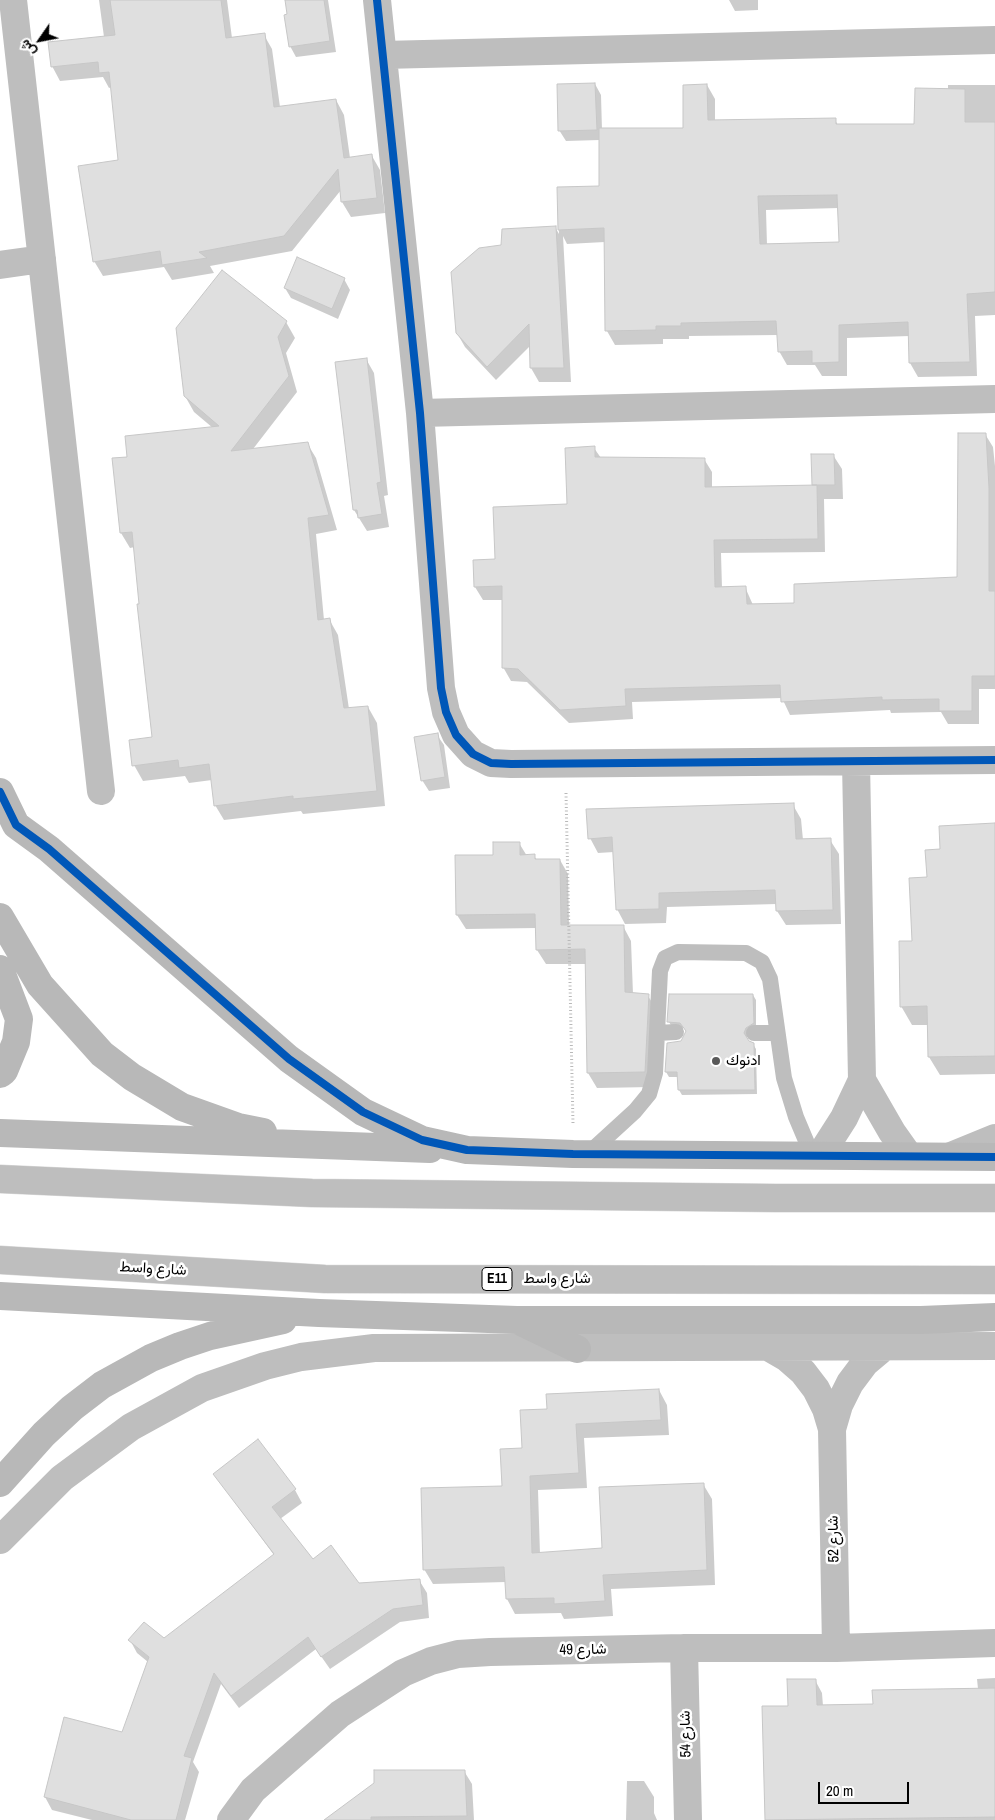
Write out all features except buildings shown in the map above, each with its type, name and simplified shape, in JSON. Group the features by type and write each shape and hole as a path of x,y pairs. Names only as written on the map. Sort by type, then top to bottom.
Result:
{"main road":[{"path":"13,0 101,791"},
{"path":"377,0 420,413 441,688 446,712 456,736 472,754 491,763 565,765 995,760"},
{"path":"383,55 995,40"},
{"path":"0,265 42,259"},
{"path":"420,413 995,399"},
{"path":"816,1155 844,1118 862,1080 856,762"},
{"path":"862,1080 892,1132 909,1156"},
{"path":"951,1156 995,1138"},
{"path":"0,1178 312,1193 776,1198 995,1198"},
{"name":"شارع واسط","path":"0,1260 325,1279 995,1280"},
{"path":"0,1540 62,1478 100,1449 172,1403 233,1376 301,1357 337,1351 374,1348 577,1349 995,1346"},
{"name":"شارع 52","path":"768,1347 786,1358 803,1372 826,1409 832,1429 836,1648"},
{"name":"شارع 52","path":"832,1429 839,1405 850,1383 865,1363 884,1347"},
{"name":"شارع 49","path":"231,1820 253,1790 318,1732 372,1692 403,1673 431,1661 458,1654 684,1648 836,1648 995,1643"},
{"name":"شارع 54","path":"684,1648 688,1820"}],"street":[{"path":"0,792 16,825 49,849 289,1059 363,1112 422,1140 467,1150"},
{"path":"0,917 40,985 102,1054 132,1077 182,1107 238,1126 325,1146"},
{"path":"0,970 19,1018 16,1042 4,1071 0,1074"},
{"path":"0,1133 581,1154 995,1157"},
{"path":"0,1296 319,1313 517,1320 929,1320 995,1317"},
{"path":"0,1483 18,1461 72,1408 102,1385 151,1358 210,1336 319,1313"},
{"path":"517,1320 577,1349"}],"lane":[{"path":"581,1154 635,1112 649,1094 655,1073 661,964 665,958 678,952 746,953 762,962 770,979 776,1033 790,1098 816,1155"},
{"path":"657,1033 676,1032"},
{"path":"754,1033 776,1033"}],"path":[{"path":"565,765 581,1154"}],"cycle path":[{"path":"377,0 420,413 441,688 446,712 456,735 473,754 491,763 511,764 995,760"},
{"path":"0,792 16,825 49,849 289,1059 363,1112 422,1140 467,1150 573,1154 995,1157"}],"place":[{"name":"ادنوك","path":"716,1061"}]}
